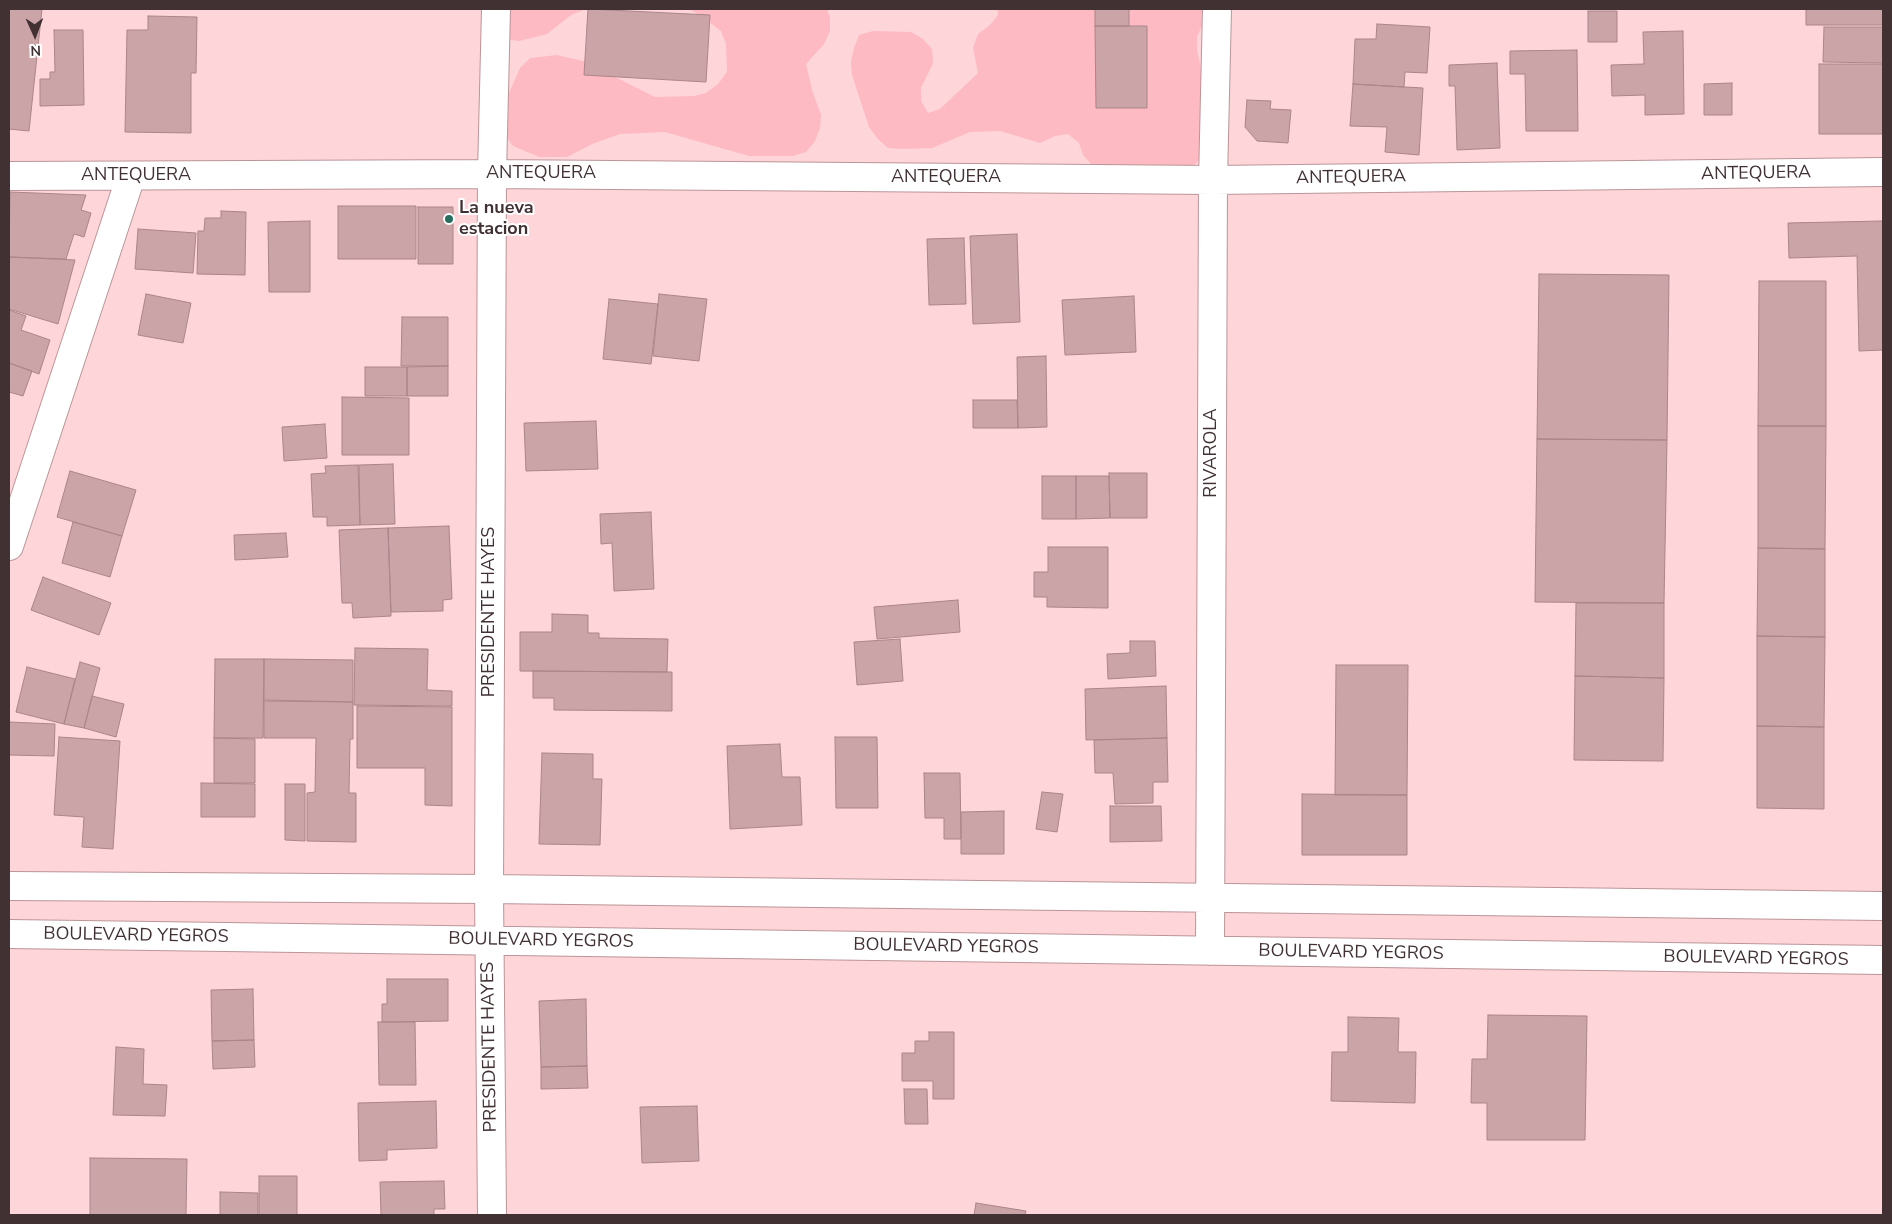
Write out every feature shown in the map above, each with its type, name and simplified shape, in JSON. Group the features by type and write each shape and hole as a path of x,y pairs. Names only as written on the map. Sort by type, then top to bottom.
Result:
{"street":[{"name":"PRESIDENTE HAYES","path":"492,1215 489,890 492,174 496,9"},
{"name":"RIVAROLA","path":"1210,950 1213,180 1217,9"},
{"name":"ANTEQUERA","path":"9,176 492,174 1213,180 1883,172"},
{"path":"9,546 131,176"},
{"path":"9,886 1883,906"},
{"name":"BOULEVARD YEGROS","path":"9,934 1883,960"}],"shaded area":[{"path":"481,9 586,9 571,15 547,34 519,41 505,39 485,20"},
{"path":"688,9 827,9 830,18 830,31 824,44 806,64 812,90 821,115 820,128 815,141 806,152 793,156 749,156 665,132 620,134 592,144 567,157 539,157 513,146 504,134 503,121 509,93 520,68 530,58 557,55 583,61 655,97 694,96 706,93 718,84 727,72 726,44 721,31 700,15"},
{"path":"997,9 1211,9 1197,36 1197,50 1203,78 1206,146 1200,159 1190,169 1093,166 1083,155 1079,143 1068,134 1055,136 1040,143 1000,131 970,132 932,148 888,148 869,127 852,75 851,62 859,35 873,31 911,32 923,39 932,49 933,63 921,88 921,101 928,113 940,109 978,73 973,48 978,34 990,25 998,15"}],"building":[{"path":"9,9 42,9 29,131 9,129"},
{"path":"588,9 710,15 706,82 584,75"},
{"path":"1095,9 1129,9 1129,26 1095,26"},
{"path":"1806,9 1883,9 1883,25 1806,25"},
{"path":"1588,11 1617,11 1617,42 1588,42"},
{"path":"148,16 197,17 196,73 191,73 191,133 125,132 127,30 148,30"},
{"path":"1377,24 1430,27 1427,73 1405,72 1404,87 1353,84 1355,39 1376,39"},
{"path":"1095,26 1147,26 1147,108 1096,108"},
{"path":"1824,27 1883,27 1883,63 1823,62"},
{"path":"54,30 83,30 84,105 40,106 40,79 50,79 50,72 55,72"},
{"path":"1683,31 1684,114 1645,115 1645,95 1612,96 1611,65 1644,64 1643,32"},
{"path":"1577,50 1578,131 1526,131 1525,74 1510,74 1510,51"},
{"path":"1497,63 1500,148 1457,150 1455,86 1449,86 1449,65"},
{"path":"1819,64 1883,64 1883,134 1819,134"},
{"path":"1732,83 1732,115 1704,115 1704,84"},
{"path":"1353,84 1423,88 1419,155 1385,152 1387,127 1350,126"},
{"path":"1247,100 1271,101 1270,109 1291,110 1288,143 1257,141 1245,127"},
{"path":"10,192 86,195 81,210 91,213 84,237 74,234 66,259 9,257"},
{"path":"338,206 416,206 416,259 338,259"},
{"path":"418,207 453,207 453,264 418,264"},
{"path":"221,211 246,212 245,275 197,274 198,231 204,231 205,218 221,218"},
{"path":"310,221 310,292 269,292 268,222"},
{"path":"1883,221 1883,350 1859,351 1857,256 1789,258 1788,223"},
{"path":"138,229 196,233 193,273 135,269"},
{"path":"1017,234 1020,322 973,324 970,236"},
{"path":"964,238 966,304 929,305 927,239"},
{"path":"9,257 75,260 58,324 9,309"},
{"path":"1539,274 1669,275 1667,440 1537,439"},
{"path":"1759,281 1826,281 1826,426 1758,426"},
{"path":"146,294 191,303 183,343 138,335"},
{"path":"659,294 707,299 699,361 653,356"},
{"path":"1134,296 1136,352 1065,355 1062,300"},
{"path":"609,299 658,304 651,364 603,359"},
{"path":"9,310 26,316 21,330 50,340 39,374 9,363"},
{"path":"402,317 448,317 448,366 401,366"},
{"path":"1046,356 1047,427 1018,428 1017,357"},
{"path":"9,363 32,371 23,396 9,392"},
{"path":"448,366 448,396 407,396 407,367"},
{"path":"365,367 407,367 407,396 365,396"},
{"path":"342,397 409,398 409,455 342,455"},
{"path":"973,400 1017,400 1018,428 973,428"},
{"path":"596,421 598,469 526,471 524,423"},
{"path":"325,424 327,458 284,461 282,427"},
{"path":"1758,426 1826,426 1825,549 1758,548"},
{"path":"1537,439 1667,440 1664,603 1535,602"},
{"path":"393,464 395,524 360,525 359,465"},
{"path":"358,465 360,525 327,526 327,517 313,517 311,474 326,473 325,466"},
{"path":"70,471 136,490 122,536 57,517"},
{"path":"1109,473 1147,473 1147,518 1110,518"},
{"path":"1042,476 1076,476 1076,519 1042,519"},
{"path":"1076,476 1109,476 1110,518 1076,519"},
{"path":"651,512 654,589 614,591 612,543 601,544 600,514"},
{"path":"73,522 122,536 110,577 62,563"},
{"path":"449,526 452,599 443,600 443,611 391,612 388,528"},
{"path":"388,528 391,616 353,618 352,603 342,603 339,530"},
{"path":"286,533 288,557 235,560 234,535"},
{"path":"1048,547 1108,547 1108,608 1047,607 1047,597 1034,597 1034,572 1048,572"},
{"path":"1758,548 1825,549 1825,637 1757,636"},
{"path":"43,577 111,603 99,635 31,610"},
{"path":"958,600 960,632 877,639 874,607"},
{"path":"1576,603 1664,603 1664,678 1575,676"},
{"path":"552,614 588,615 588,633 599,633 599,638 668,639 667,672 520,671 520,632 552,632"},
{"path":"1757,636 1825,637 1824,727 1757,726"},
{"path":"900,639 903,681 857,685 854,642"},
{"path":"1130,641 1155,641 1156,676 1108,679 1107,654 1130,653"},
{"path":"355,648 428,649 427,690 452,691 452,706 354,705"},
{"path":"215,659 264,659 263,738 214,738"},
{"path":"264,659 353,660 353,702 264,700"},
{"path":"80,662 100,668 84,728 64,724"},
{"path":"1336,665 1408,665 1407,795 1335,795"},
{"path":"27,667 75,679 64,724 16,712"},
{"path":"533,671 672,672 672,711 554,710 554,698 533,698"},
{"path":"1575,676 1664,678 1663,761 1574,760"},
{"path":"1166,686 1167,738 1086,740 1085,689"},
{"path":"92,696 124,704 116,737 84,728"},
{"path":"264,701 353,702 353,739 350,739 349,793 356,793 356,842 307,841 307,793 315,792 316,738 264,738"},
{"path":"357,706 452,707 452,806 425,805 425,768 357,768"},
{"path":"9,722 55,724 54,756 9,755"},
{"path":"1757,726 1824,727 1824,809 1757,808"},
{"path":"59,737 120,741 113,849 82,847 84,817 54,815"},
{"path":"835,737 877,737 878,808 836,808"},
{"path":"214,738 255,739 255,783 214,783"},
{"path":"1167,738 1168,782 1153,782 1153,803 1115,804 1113,773 1095,773 1094,740"},
{"path":"780,744 782,777 800,777 802,825 730,829 727,746"},
{"path":"542,753 593,754 593,779 602,779 600,845 539,844"},
{"path":"924,773 960,773 961,839 944,839 944,818 925,818"},
{"path":"201,783 255,784 255,817 201,817"},
{"path":"285,784 305,784 305,841 285,840"},
{"path":"1042,792 1063,794 1057,832 1036,829"},
{"path":"1302,794 1407,795 1407,855 1302,855"},
{"path":"1110,806 1161,806 1162,841 1110,842"},
{"path":"1004,811 1004,854 961,854 961,812"},
{"path":"387,979 448,979 448,1021 382,1022 382,1004 387,1004"},
{"path":"253,989 254,1040 212,1041 211,990"},
{"path":"586,999 587,1066 541,1067 539,1001"},
{"path":"1488,1015 1587,1016 1585,1140 1487,1140 1487,1103 1471,1103 1472,1059 1487,1059"},
{"path":"1348,1017 1399,1018 1398,1052 1416,1052 1415,1103 1331,1101 1332,1052 1348,1052"},
{"path":"378,1022 415,1022 416,1085 379,1085"},
{"path":"929,1032 954,1032 954,1099 933,1099 933,1081 902,1081 902,1053 915,1053 915,1041 929,1041"},
{"path":"254,1040 255,1067 213,1069 212,1041"},
{"path":"116,1047 144,1049 143,1084 167,1085 165,1116 113,1115"},
{"path":"587,1066 588,1088 541,1089 541,1067"},
{"path":"904,1089 927,1089 928,1124 905,1124"},
{"path":"436,1101 437,1148 387,1150 387,1160 359,1161 358,1103"},
{"path":"697,1106 699,1161 642,1163 640,1107"},
{"path":"90,1158 187,1159 186,1215 90,1215"},
{"path":"259,1176 297,1176 297,1215 259,1215"},
{"path":"444,1181 445,1209 434,1209 434,1215 381,1215 380,1182"},
{"path":"220,1192 258,1193 258,1215 220,1215"},
{"path":"976,1203 1026,1211 1025,1215 974,1215"}],"place":[{"name":"La nueva estacion","path":"449,219"}]}
